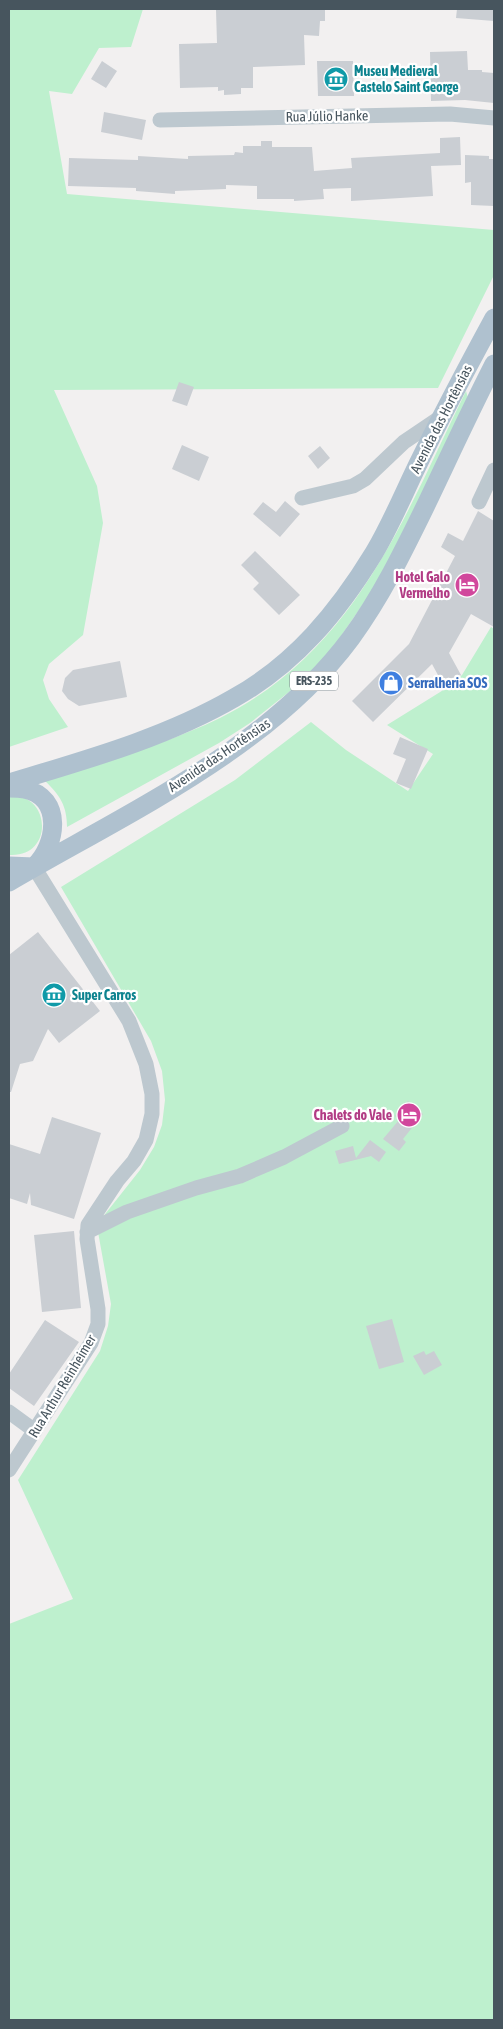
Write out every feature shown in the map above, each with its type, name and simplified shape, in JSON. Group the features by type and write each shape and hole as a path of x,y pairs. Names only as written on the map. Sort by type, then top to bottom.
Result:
{"main road":[{"name":"Avenida das Hortênsias","path":"9,784 155,735 201,716 236,697 266,677 299,650 323,626 374,552 441,417 494,318"},
{"path":"487,392 475,389 473,381 494,332"},
{"name":"Avenida das Hortênsias","path":"9,882 125,816 234,748 274,718 322,673 350,639 379,597 487,392 494,364"},
{"path":"9,788 25,789 37,794 48,805 54,823 53,834 42,859 34,867 9,866"}],"street":[{"name":"Rua Júlio Hanke","path":"160,120 450,114 494,118"},
{"path":"302,498 353,486 366,479 404,442 441,417"},
{"path":"479,502 491,487 494,470"},
{"path":"34,867 129,1021 146,1064 152,1094 152,1114 146,1140 134,1161 117,1181 88,1225 87,1232"},
{"path":"87,1232 127,1212 196,1188 240,1176 284,1157 342,1126"},
{"name":"Rua Arthur Reinheimer","path":"9,1470 91,1343 98,1324 98,1309 87,1232"},
{"path":"9,1412 35,1432"}],"green space":[{"path":"9,9 143,9 131,47 99,48 72,94 49,91 67,194 494,230 494,275 438,388 54,390 97,486 103,523 83,635 49,664 43,680 49,699 68,727 9,747"},
{"path":"466,391 468,398 406,528 370,594 332,649 313,670 250,723 219,743 67,827 66,813 62,801 45,781 155,745 220,718 267,690 307,656 341,618 370,577 420,487"},
{"path":"491,627 494,629 494,2020 9,2020 9,1624 73,1599 18,1480 100,1351 108,1326 111,1304 98,1232 102,1218 140,1170 154,1147 162,1125 165,1100 162,1071 151,1041 61,887 235,780 311,722 346,750 408,791 433,754 387,725 445,689 462,675"},
{"path":"9,797 23,798 33,804 39,813 42,824 40,836 35,846 24,853 9,855"}],"building":[{"path":"325,9 325,21 320,21 319,36 304,35 305,65 253,67 253,88 241,88 241,94 224,95 224,90 218,91 218,87 180,88 179,44 217,43 216,10"},
{"path":"457,9 494,9 494,21 456,18"},
{"path":"467,51 468,70 482,70 482,72 494,73 494,103 465,100 431,101 430,52"},
{"path":"102,61 117,71 106,88 91,79"},
{"name":"Museu Medieval Castelo Saint George","path":"317,61 353,61 354,96 318,96"},
{"path":"104,112 146,120 142,140 101,132"},
{"path":"460,137 461,165 431,166 433,196 351,201 351,188 323,189 324,199 294,201 294,199 257,199 257,186 226,185 226,189 175,191 175,194 136,191 136,188 68,186 69,158 138,160 138,156 188,159 188,156 234,155 235,152 243,153 243,146 261,146 261,141 272,141 272,147 312,147 314,171 352,168 351,158 440,153 440,138"},
{"path":"465,155 489,156 489,159 494,159 494,206 471,205 471,182 465,183"},
{"path":"179,382 194,387 187,406 172,401"},
{"path":"182,445 209,457 199,481 172,469"},
{"path":"320,446 330,458 318,469 308,456"},
{"path":"285,501 300,514 280,537 253,514 263,502 276,512"},
{"name":"Hotel Galo Vermelho","path":"478,511 494,521 494,627 471,614 449,653 461,675 445,688 432,664 373,722 352,701 409,644 455,556 441,547 448,533 463,541"},
{"path":"255,551 300,595 279,615 253,589 259,583 241,565"},
{"path":"120,661 127,697 79,706 68,699 62,691 65,678 73,670"},
{"path":"400,737 428,749 411,789 396,783 406,759 393,754"},
{"name":"Super Carros","path":"38,932 100,1011 59,1043 48,1029 33,1061 20,1064 11,1092 9,1092 9,955"},
{"path":"408,1101 423,1114 403,1139 406,1142 399,1151 383,1139 399,1120 395,1116"},
{"path":"52,1117 101,1133 74,1219 31,1205 30,1193 27,1204 9,1198 9,1144 40,1154"},
{"path":"370,1140 386,1152 379,1162 371,1156 339,1164 335,1151 353,1146 356,1158"},
{"path":"74,1231 81,1308 42,1312 34,1235"},
{"path":"392,1319 404,1362 379,1369 366,1326"},
{"path":"45,1320 79,1342 34,1406 9,1388 9,1374"},
{"path":"424,1351 426,1355 434,1351 442,1365 424,1375 413,1356"}],"place":[{"name":"Museu Medieval Castelo Saint George","path":"336,79"},
{"name":"Hotel Galo Vermelho","path":"467,585"},
{"name":"Serralheria SOS","path":"391,683"},
{"name":"Super Carros","path":"54,995"},
{"name":"Chalets do Vale","path":"409,1115"}]}
